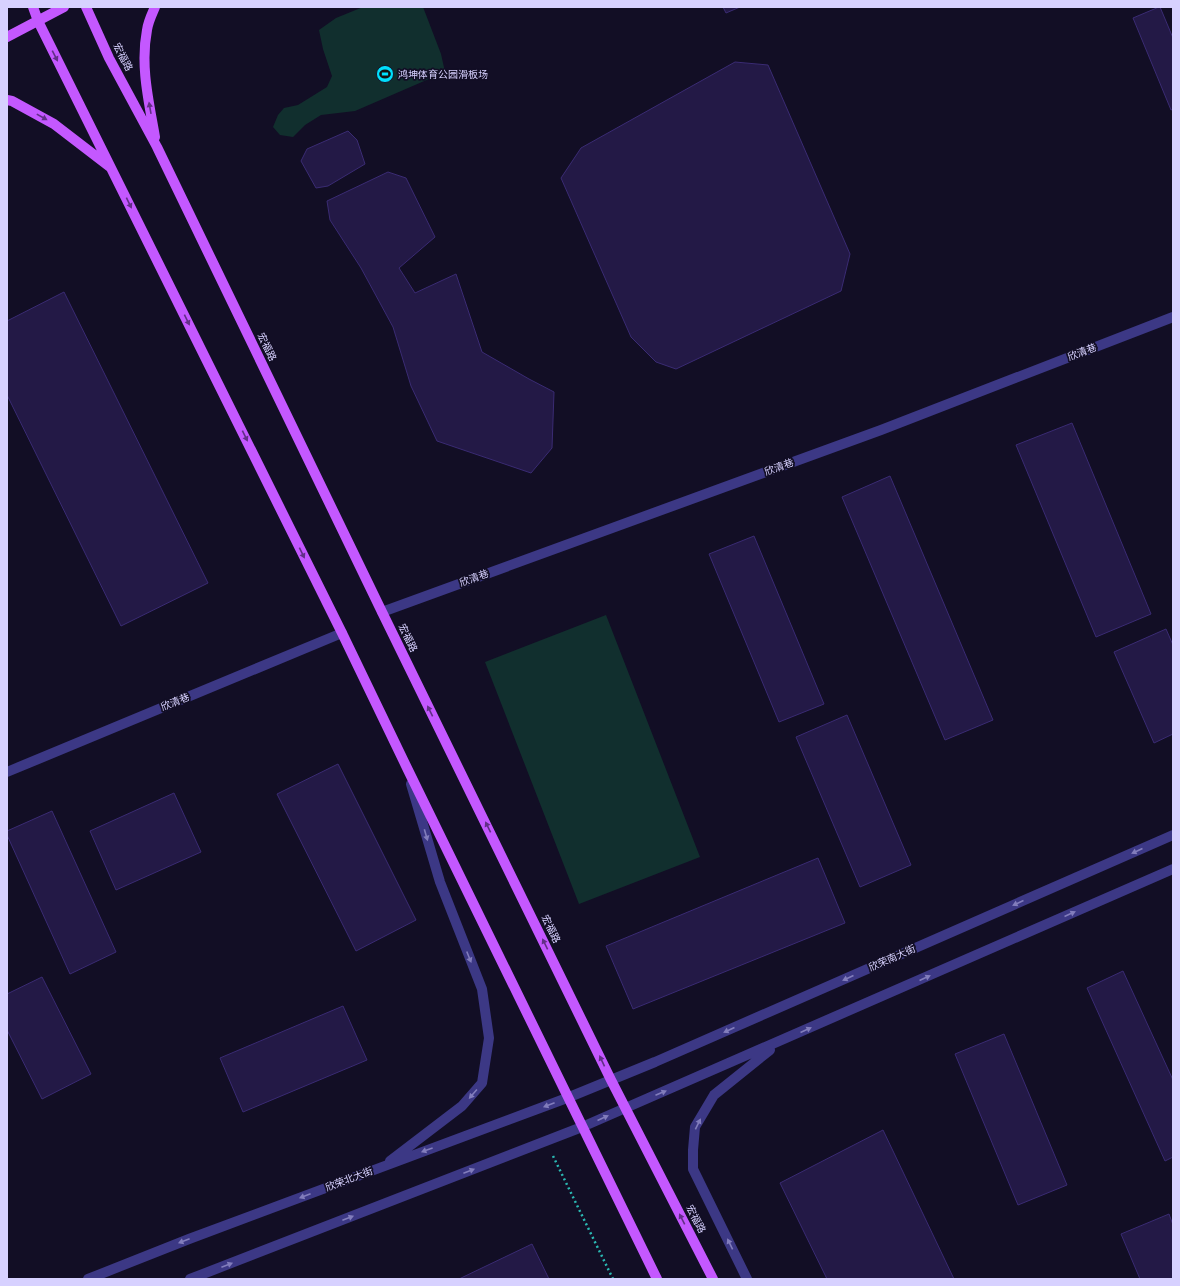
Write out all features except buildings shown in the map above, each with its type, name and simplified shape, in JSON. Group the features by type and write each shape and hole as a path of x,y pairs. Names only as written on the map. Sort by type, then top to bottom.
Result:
{"main road":[{"path":"33,7 38,21 342,633 567,1098 657,1279"},
{"path":"7,37 64,7"},
{"name":"宏福路","path":"86,7 109,58 157,147 611,1080 713,1279"},
{"path":"155,7 147,29 145,41 145,80 157,147"},
{"path":"7,100 12,101 54,124 112,168"}],"street":[{"name":"欣清巷","path":"382,612 881,430 1173,317"},
{"name":"欣清巷","path":"7,772 342,633"},
{"path":"381,1168 462,1106 482,1083 490,1038 482,989 440,882 408,770"},
{"name":"欣荣南大街","path":"611,1080 1173,835"},
{"path":"190,1279 582,1127 780,1042 1173,869"},
{"path":"747,1279 693,1169 695,1127 714,1095 780,1042"},
{"name":"欣荣北大街","path":"88,1279 611,1080"}],"path":[{"path":"545,1142 613,1279"}],"green space":[{"name":"鸿坤体育公园滑板场","path":"363,7 423,7 441,54 445,72 355,111 321,115 305,125 293,137 280,135 273,127 278,115 284,108 298,105 327,87 332,76 323,49 319,30 336,18"},
{"path":"606,615 700,857 579,904 485,662"}],"place":[{"name":"鸿坤体育公园滑板场","path":"385,74"}]}
